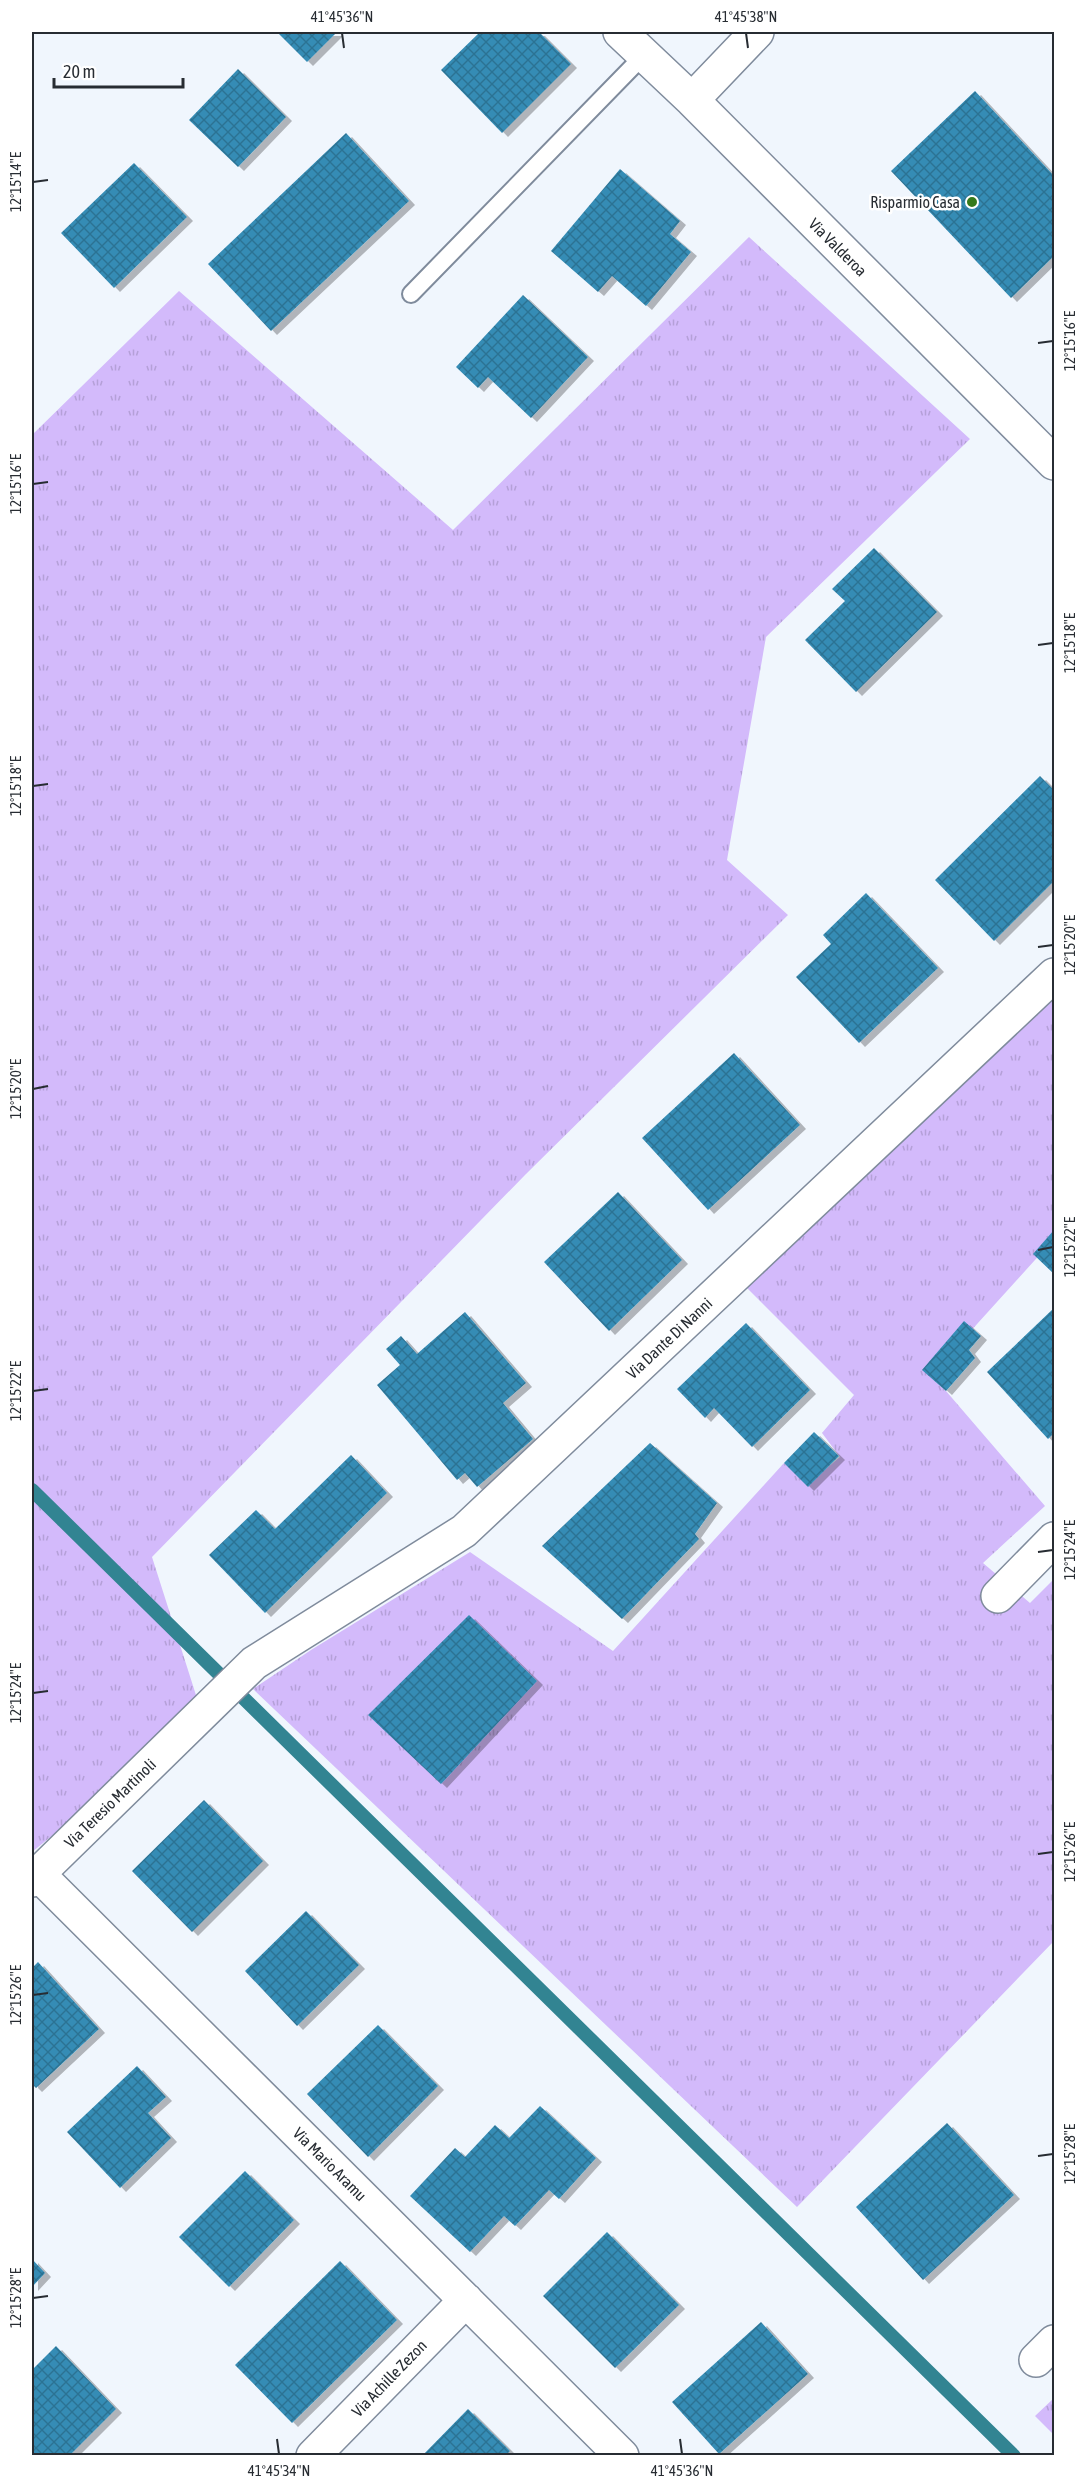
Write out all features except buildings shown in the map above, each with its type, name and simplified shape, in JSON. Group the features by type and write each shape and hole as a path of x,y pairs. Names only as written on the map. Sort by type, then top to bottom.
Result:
{"street":[{"name":"Via Valderoa","path":"620,32 692,100 1054,463"},
{"path":"692,100 757,32"},
{"name":"Via Dante Di Nanni","path":"188,1727 254,1663 464,1532 1054,975"},
{"path":"998,1596 1054,1539"},
{"name":"Via Teresio Martinoli","path":"35,1877 188,1727"},
{"name":"Via Mario Aramu","path":"35,1877 622,2456"},
{"name":"Via Achille Zezon","path":"313,2456 466,2300"}],"lane":[{"path":"411,294 644,55"}],"green space":[{"path":"749,237 970,439 766,637 727,860 788,915 525,1175 152,1557 202,1714 32,1852 32,435 179,291 453,530"},
{"path":"1054,988 1054,1239 930,1376 946,1391 1045,1506 983,1563 1030,1603 1054,1579 1054,1941 797,2207 253,1689 311,1650 470,1552 613,1651 784,1463 808,1484 840,1457 822,1433 854,1395 742,1283"},
{"path":"1054,2398 1054,2435 1035,2416"}],"waterway":[{"path":"32,1490 1014,2456"}],"place":[{"name":"Risparmio Casa","path":"972,202"}]}
